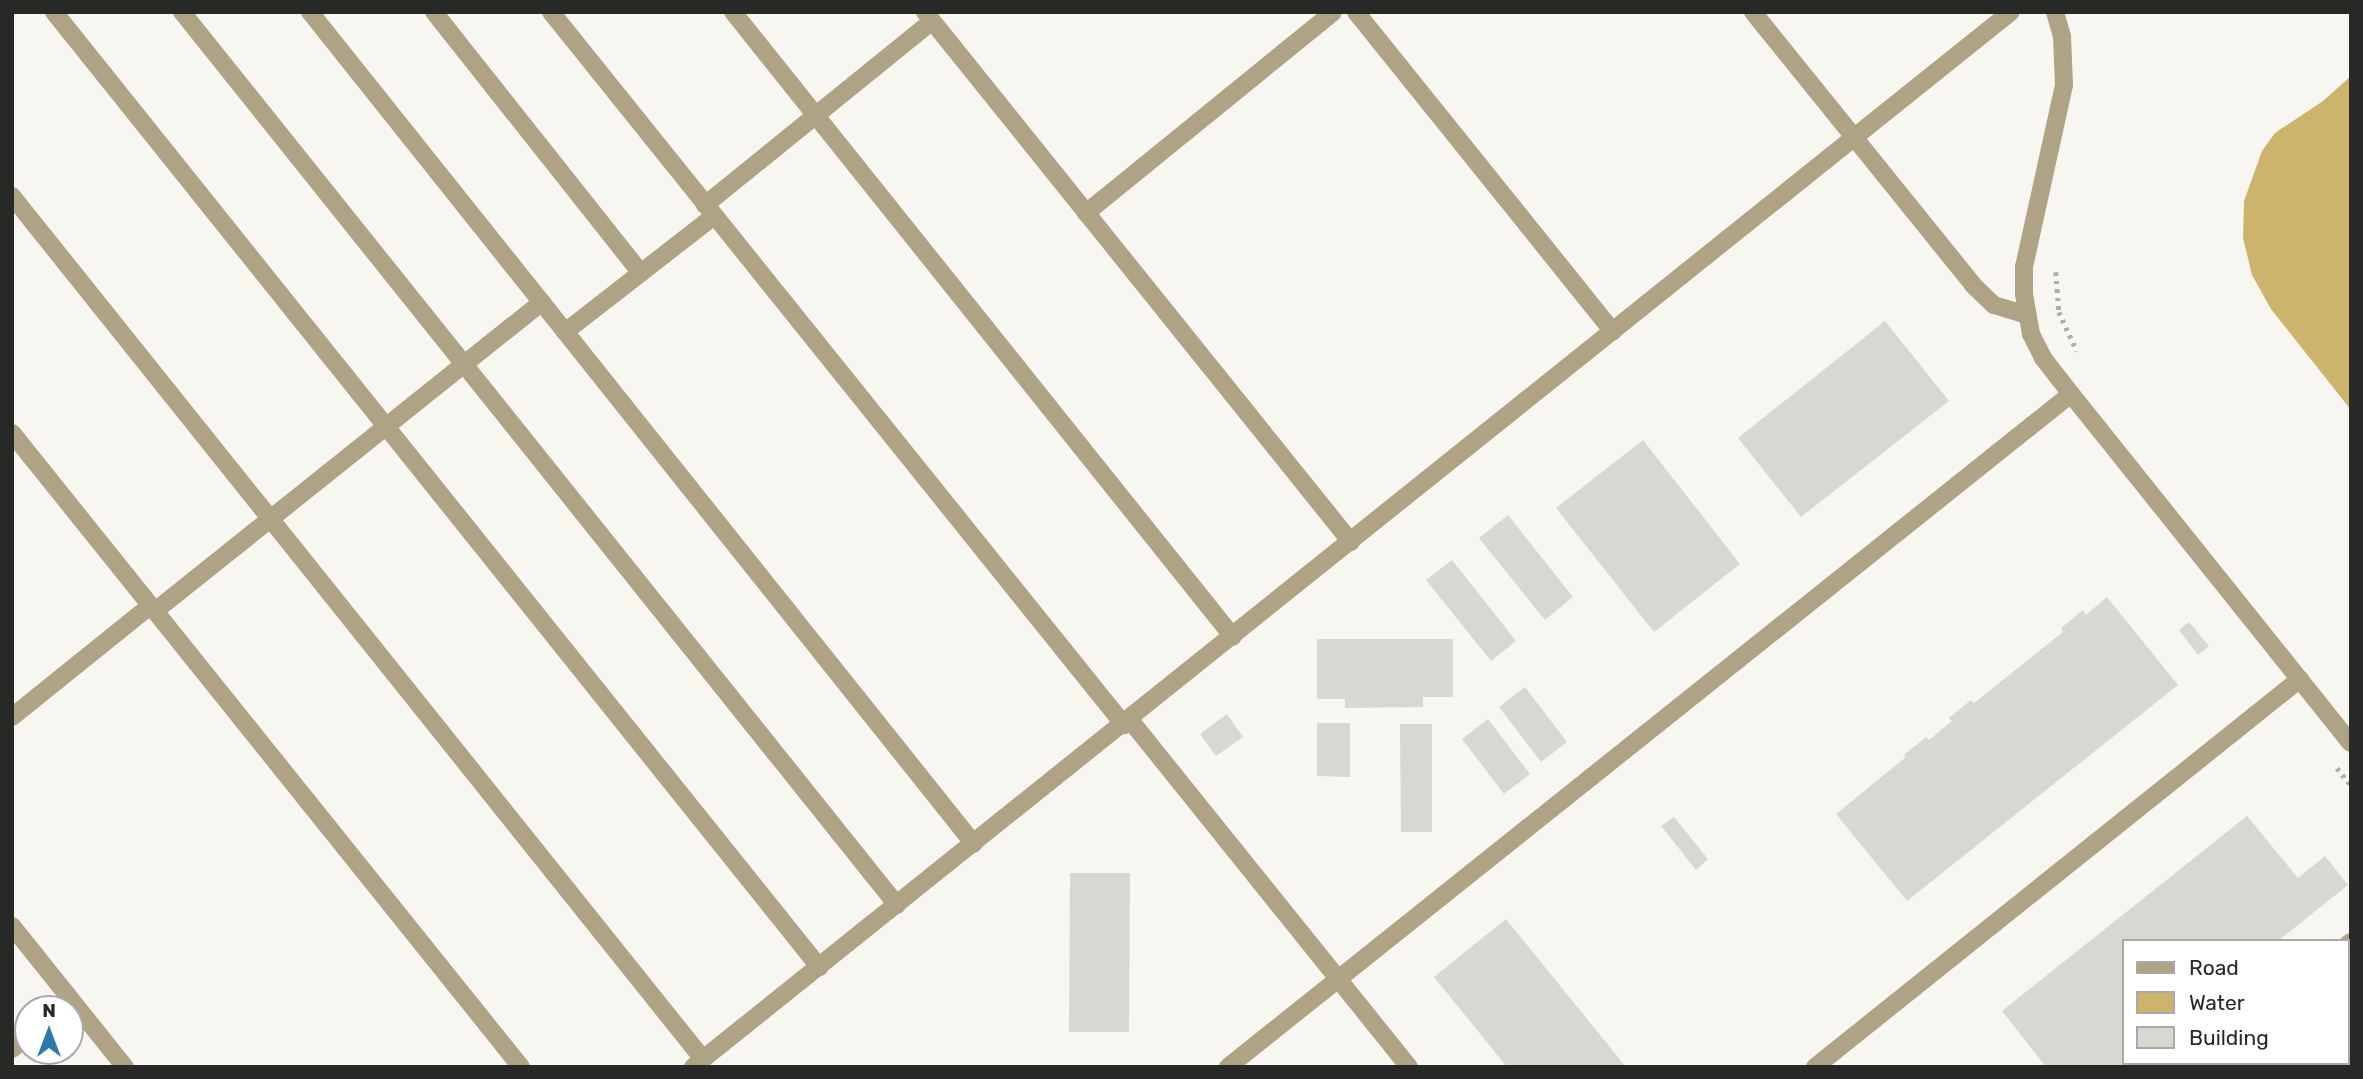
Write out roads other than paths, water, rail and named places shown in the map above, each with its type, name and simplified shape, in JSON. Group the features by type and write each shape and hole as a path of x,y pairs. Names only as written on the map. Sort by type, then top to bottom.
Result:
{"lane":[{"path":"54,12 818,967"},
{"path":"182,12 897,905"},
{"path":"310,12 974,844"},
{"path":"434,12 641,273"},
{"path":"551,12 1409,1067"},
{"path":"733,12 1233,637"},
{"path":"1086,213 1333,12"},
{"path":"1356,12 1613,332"},
{"path":"1753,12 1973,285 1994,305 2026,315"},
{"path":"12,196 271,519 698,1063 2011,12"},
{"path":"2055,12 2062,37 2064,85 2031,225 2025,267 2026,315 2031,334 2043,358 2071,394 2351,743"},
{"path":"565,332 641,273 928,17 1351,542"},
{"path":"12,717 387,428 541,302"},
{"path":"1228,1067 2071,394"},
{"path":"12,433 521,1067"},
{"path":"1815,1067 2300,680"},
{"path":"12,926 60,995"},
{"path":"84,1023 125,1067"}],"water":[{"path":"2351,76 2351,410 2271,309 2252,275 2243,238 2244,201 2262,151 2275,133 2323,101"}]}
